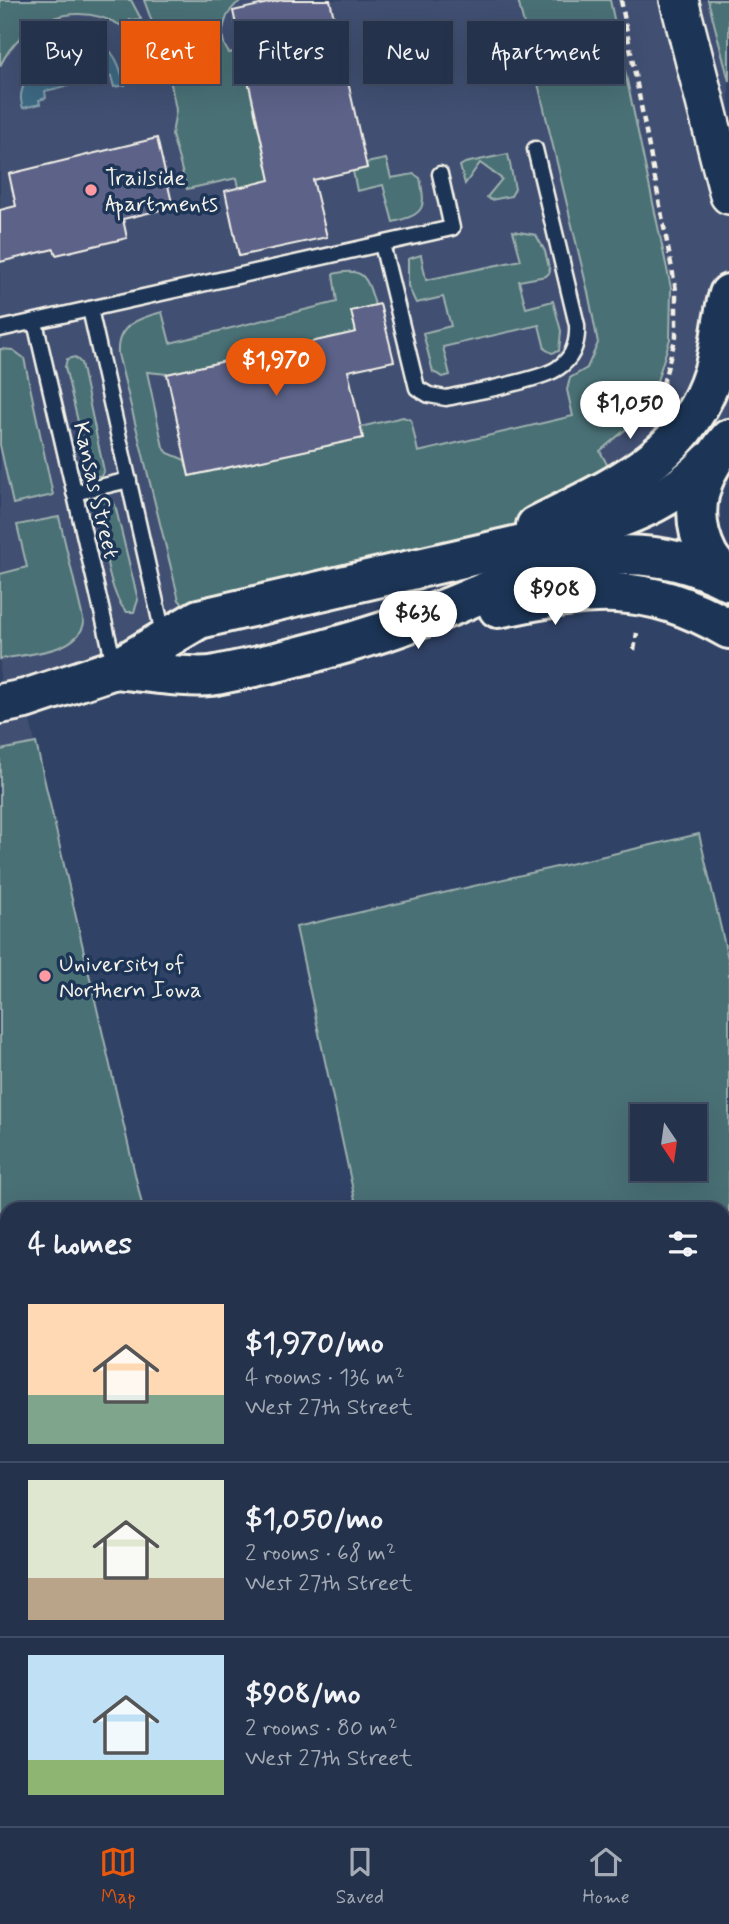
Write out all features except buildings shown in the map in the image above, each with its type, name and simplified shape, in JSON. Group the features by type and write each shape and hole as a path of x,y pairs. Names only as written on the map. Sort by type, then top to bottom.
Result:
{"main road":[{"path":"489,551 642,469 665,452 685,430 702,403 713,373 729,294"},
{"path":"0,704 168,656 199,619 588,529 629,515 692,481 720,450"},
{"path":"720,450 699,491 698,525 709,556 729,581"},
{"path":"386,631 555,566 603,555 631,554 688,563 729,581"},
{"path":"168,656 212,676 386,631 572,593 615,592 644,596 693,609 729,629"}],"street":[{"path":"679,0 729,194"}],"lane":[{"path":"382,244 417,388 429,395 446,398 557,369 574,350 578,338 577,325 535,149"},
{"path":"0,330 452,228 440,174"},
{"path":"89,309 168,656"},
{"name":"Kansas Street","path":"35,322 115,669"},
{"path":"75,493 129,480"}],"path":[{"path":"621,0 676,290 676,336 663,387 657,397"},
{"path":"634,650 644,596"}],"shaded area":[{"name":"University of Northern Iowa","path":"0,0 729,0 729,484 564,512 25,699 141,1202 0,1202"},
{"path":"107,48 118,63 121,84 125,85 114,87 111,76 107,77"},
{"path":"25,84 76,84 45,91 46,98 39,100 40,104 23,108"}],"green space":[{"path":"0,0 131,0 141,19 121,21 121,26 88,15 70,15 46,21 21,21 21,37 0,66"},
{"path":"144,0 242,0 227,17 223,39 229,53 234,52 234,84 249,84 272,189 239,188 237,178 187,189 172,135 176,110 171,84 220,84 220,21 152,21"},
{"path":"518,0 610,0 614,21 523,21"},
{"path":"708,0 729,0 729,81"},
{"path":"624,66 671,288 670,339 657,381 632,424 600,451 612,474 623,509 188,610 179,600 118,354 121,336 131,324 162,312 170,343 337,302 333,274 343,272 363,276 372,295 375,305 351,311 360,348 340,336 167,374 147,372 163,447 168,453 185,460 189,476 362,438 360,427 403,417 411,420 418,452 573,416 567,390 570,378 587,368 598,343 538,84 624,84"},
{"path":"508,154 515,189 511,196 491,200 487,197 502,179 480,163 465,184 460,166"},
{"path":"386,159 391,178 414,174 420,178 423,197 421,209 417,213 393,222 383,185 357,191 353,171 367,168 366,163"},
{"path":"513,231 536,235 545,251 550,272 546,276 519,281 526,308 553,301 561,331 559,351 552,353 545,349 539,325 443,347 450,375 443,377 433,372 423,333 451,326 443,297 416,303 408,286 408,259 421,255 426,280 521,260"},
{"path":"0,349 13,350 24,358 53,495 13,504 0,445"},
{"path":"75,357 81,363 104,471 101,476 90,472 65,367 67,359"},
{"path":"109,498 115,505 138,600 134,612 127,612 121,604 107,564 98,510 101,501"},
{"path":"59,517 84,623 80,633 72,641 49,650 0,659 0,574 27,567 17,525"},
{"path":"36,743 141,1202 0,1202 0,750"},
{"path":"699,834 729,963 729,1202 355,1202 296,927"}],"place":[{"name":"Trailside Apartments","path":"91,190"},
{"name":"University of Northern Iowa","path":"45,976"}]}
